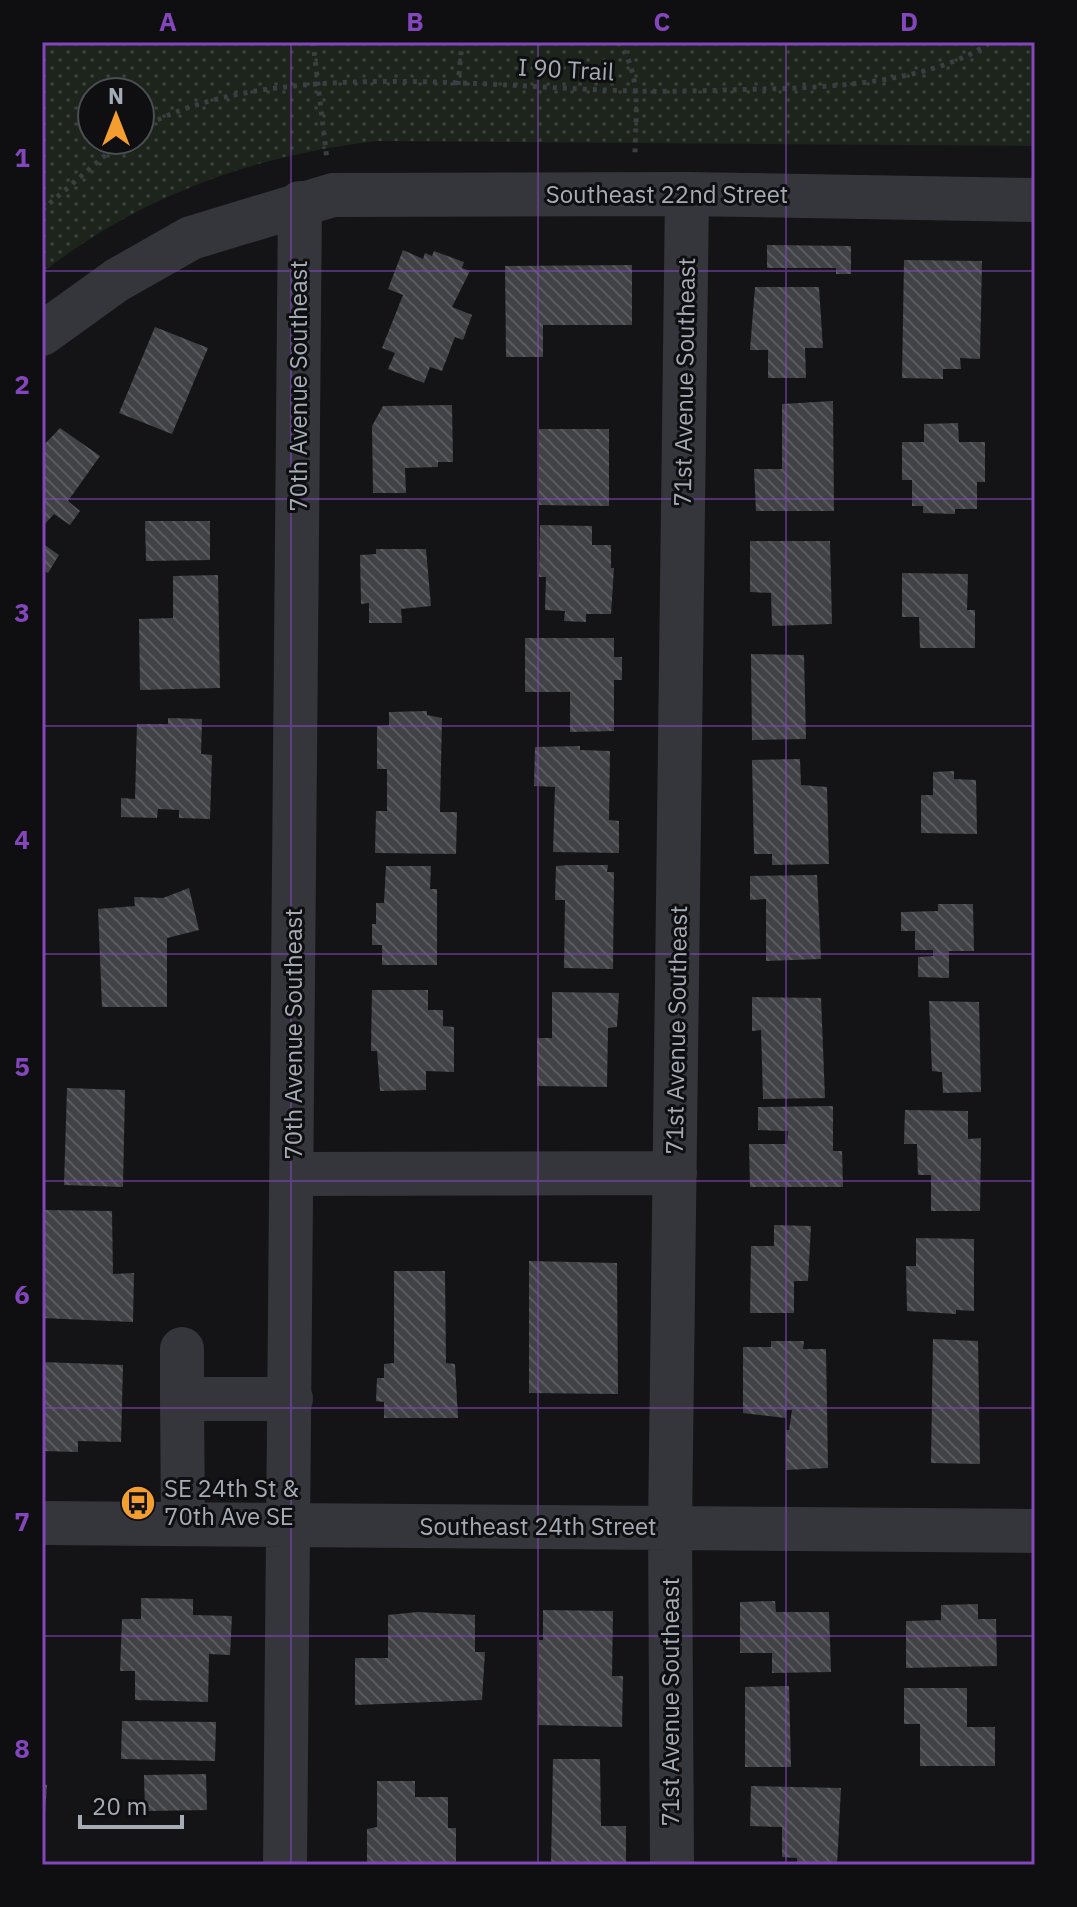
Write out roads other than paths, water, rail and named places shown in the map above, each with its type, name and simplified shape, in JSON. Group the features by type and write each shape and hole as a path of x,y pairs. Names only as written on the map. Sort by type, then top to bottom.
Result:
{"street":[{"name":"Southeast 22nd Street","path":"42,334 117,280 191,238 333,195 687,194 1035,200"},
{"name":"71st Avenue Southeast","path":"672,1865 670,1528 687,194"},
{"name":"70th Avenue Southeast","path":"285,1865 300,203"},
{"path":"293,1174 675,1173"},
{"path":"182,1349 183,1524"},
{"path":"182,1399 291,1399"},
{"name":"Southeast 24th Street","path":"42,1523 1035,1531"}],"place":[{"name":"SE 24th St & 70th Ave SE","path":"138,1503"}]}
